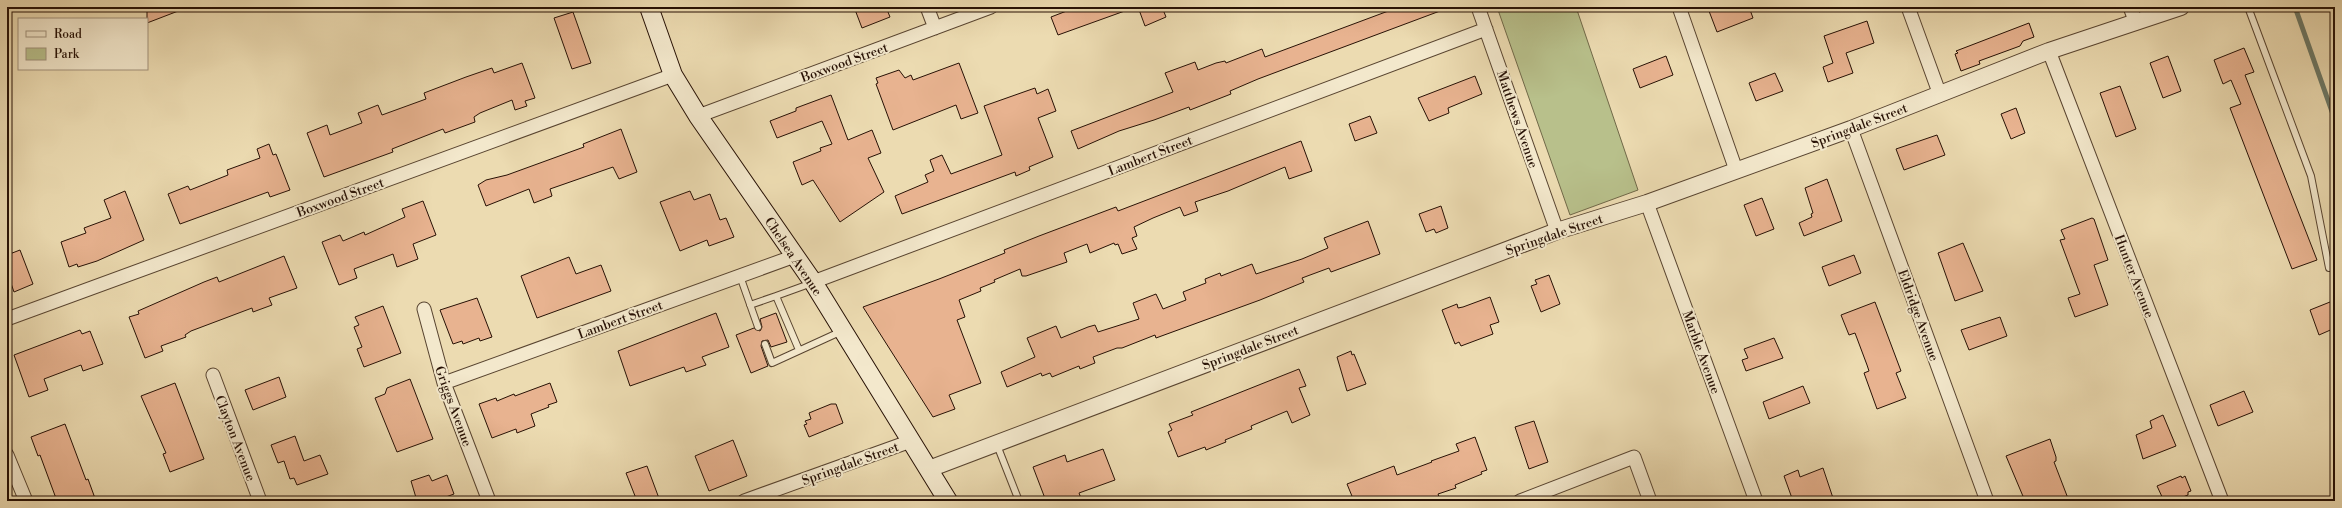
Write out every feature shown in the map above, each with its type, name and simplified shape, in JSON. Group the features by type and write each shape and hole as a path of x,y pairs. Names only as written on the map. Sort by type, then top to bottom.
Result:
{"main road":[{"name":"Chelsea Avenue","path":"649,7 673,76 698,116 813,282 948,501"}],"street":[{"path":"927,7 935,28"},
{"name":"Boxwood Street","path":"698,116 991,7"},
{"name":"Matthews Avenue","path":"1478,7 1557,230"},
{"path":"1679,7 1736,170"},
{"path":"1908,7 1940,95"},
{"path":"2130,7 2136,23"},
{"name":"Springdale Street","path":"929,469 1557,230 1648,203 1852,129 2049,51 2181,7"},
{"name":"Lambert Street","path":"813,282 1486,28"},
{"name":"Hunter Avenue","path":"2049,51 2222,501"},
{"name":"Boxwood Street","path":"7,320 673,76"},
{"name":"Eldridge Avenue","path":"1852,129 1986,501"},
{"name":"Marble Avenue","path":"1648,203 1756,501"},
{"name":"Lambert Street","path":"444,383 795,256"},
{"name":"Griggs Avenue","path":"424,309 444,383 489,501"},
{"name":"Clayton Avenue","path":"213,375 260,501"},
{"name":"Springdale Street","path":"744,501 912,441"},
{"path":"7,455 26,501"},
{"path":"1520,501 1634,458 1650,501"}],"lane":[{"path":"2248,7 2311,176 2329,268"},
{"path":"740,276 758,327"},
{"path":"750,305 813,282"},
{"path":"776,296 799,350"},
{"path":"765,344 772,363 843,331"},
{"path":"997,443 1019,501"}],"green space":[{"path":"1497,7 1576,7 1638,190 1570,215"}],"building":[{"path":"147,7 186,7 148,23"},
{"path":"854,7 886,7 890,17 862,28"},
{"path":"1077,7 1133,8 1058,35 1051,17"},
{"path":"1138,7 1162,7 1166,17 1145,26"},
{"path":"1399,7 1448,8 1258,79 1230,91 1231,94 1190,110 1189,107 1119,131 1078,149 1071,131 1173,92 1165,73 1195,62 1198,70 1216,63 1225,61 1226,63 1262,49 1265,57"},
{"path":"1720,7 1749,7 1753,18 1717,32 1709,11"},
{"path":"573,12 591,63 572,69 554,18"},
{"path":"1867,21 1874,43 1846,53 1853,73 1828,82 1823,67 1833,63 1824,36"},
{"path":"2029,23 2034,37 2023,41 2020,46 1979,61 1980,64 1961,71 1955,54 1958,53 1956,51"},
{"path":"2244,48 2254,72 2245,75 2317,260 2292,269 2230,108 2241,104 2231,80 2223,84 2214,60"},
{"path":"1666,56 1673,75 1640,88 1633,69"},
{"path":"2168,56 2181,91 2163,98 2150,63"},
{"path":"522,63 535,98 525,101 527,106 515,110 512,100 480,113 474,117 475,122 445,133 443,129 392,149 393,152 324,177 307,133 327,125 330,135 362,123 358,113 378,105 382,115 426,99 424,93 466,77 492,68 494,73"},
{"path":"959,63 978,113 961,119 956,105 893,130 876,84 878,83 876,78 899,70 905,78 911,75 913,80"},
{"path":"1775,73 1783,91 1756,101 1749,83"},
{"path":"1475,76 1482,94 1448,108 1449,113 1429,121 1418,98"},
{"path":"2120,86 2136,129 2116,137 2100,93"},
{"path":"1035,88 1037,94 1048,89 1056,111 1038,118 1053,157 1029,167 1030,170 1016,176 1015,172 902,214 895,196 928,182 925,175 934,171 930,160 942,155 951,174 1002,155 984,106"},
{"path":"831,95 848,140 872,130 881,153 868,158 884,192 840,222 813,180 802,185 793,162 821,151 820,148 832,144 822,121 777,138 770,121 796,111 796,108"},
{"path":"2016,108 2025,133 2011,139 2001,114"},
{"path":"1370,116 1377,133 1355,141 1349,124"},
{"path":"621,129 637,172 619,179 613,167 550,189 552,196 534,203 529,189 486,206 478,185 486,180 507,175 584,147 583,144"},
{"path":"1937,135 1945,155 1904,170 1896,149"},
{"path":"1301,141 1312,171 1289,179 1285,167 1228,191 1195,202 1198,211 1184,216 1180,207 1153,218 1134,227 1137,236 1132,238 1137,249 1122,254 1118,244 1115,245 1114,243 1090,253 1087,244 1064,253 1067,262 1026,276 1022,276 1020,269 994,280 995,282 980,288 981,291 959,300 965,317 957,320 981,383 949,395 955,409 933,417 863,307 1005,253 1004,250 1039,236 1116,207 1118,211"},
{"path":"269,144 273,155 276,154 290,190 270,197 268,192 180,224 168,194 188,186 190,190 228,175 227,170 260,158 257,149"},
{"path":"1827,179 1842,221 1804,236 1799,223 1812,217 1811,214 1813,213 1805,188"},
{"path":"125,191 144,240 97,261 78,267 77,264 69,267 61,242 86,233 84,228 111,218 104,200"},
{"path":"690,191 694,200 710,194 720,220 726,218 734,237 709,246 707,240 680,251 660,202"},
{"path":"1762,198 1774,229 1756,236 1744,205"},
{"path":"423,201 436,235 413,244 418,259 397,267 393,254 354,269 357,278 339,285 322,242 340,235 343,241 364,232 365,235 405,217 402,209"},
{"path":"1441,206 1448,228 1436,233 1434,229 1426,232 1419,214"},
{"path":"2092,218 2094,219 2108,260 2094,265 2108,305 2075,317 2068,298 2080,294 2060,240 2065,239 2061,230"},
{"path":"1368,221 1380,254 1331,272 1329,268 1302,278 1304,282 1260,300 1156,338 1155,335 1122,348 1117,348 1093,357 1095,363 1080,369 1079,366 1052,377 1050,373 1042,376 1041,373 1007,387 1001,372 1035,357 1027,338 1056,326 1061,338 1095,325 1098,332 1139,319 1133,303 1156,294 1163,309 1186,300 1183,292 1206,283 1205,279 1220,273 1221,276 1252,264 1256,274 1302,259 1328,248 1324,238"},
{"path":"1963,243 1983,291 1955,301 1938,253"},
{"path":"20,250 33,284 14,292 7,272 7,255"},
{"path":"1854,255 1861,273 1829,286 1822,267"},
{"path":"284,256 297,288 269,298 272,305 253,312 252,308 191,331 185,335 186,337 161,346 163,351 145,358 129,317 139,314 138,311 204,282 217,277 219,282"},
{"path":"569,257 576,274 601,265 611,291 537,318 521,276"},
{"path":"1549,275 1560,304 1541,312 1531,286 1537,284 1535,280"},
{"path":"1490,297 1499,322 1490,325 1493,334 1461,346 1459,342 1455,344 1442,310 1457,304 1458,308 1463,307"},
{"path":"477,298 492,337 480,341 479,338 463,344 462,341 453,344 440,310"},
{"path":"2335,300 2335,328 2319,335 2310,310"},
{"path":"1875,302 1901,371 1896,373 1906,398 1877,409 1864,373 1869,371 1855,333 1849,335 1841,315"},
{"path":"383,306 401,353 364,367 357,349 362,347 354,327 359,325 355,317"},
{"path":"716,313 729,347 702,357 706,365 686,372 684,367 630,386 618,351"},
{"path":"776,313 787,342 771,347 768,340 762,341 761,346 768,366 751,373 736,335 754,328 760,331 762,327 760,319"},
{"path":"2000,317 2007,336 1969,350 1961,330"},
{"path":"80,330 82,334 90,331 103,364 83,371 81,365 44,379 48,390 29,397 14,355"},
{"path":"1774,338 1783,358 1746,371 1742,360 1748,358 1744,349"},
{"path":"1351,351 1352,355 1354,354 1366,384 1347,391 1337,357"},
{"path":"1299,369 1306,386 1299,388 1310,415 1292,423 1287,411 1251,426 1252,429 1225,440 1226,442 1206,450 1205,447 1178,457 1168,432 1172,430 1169,424 1193,415 1191,412"},
{"path":"279,377 286,397 253,410 245,390"},
{"path":"410,379 433,439 397,452 375,398 385,394 387,388"},
{"path":"175,383 204,459 170,472 163,454 166,453 141,396"},
{"path":"550,383 557,402 531,414 535,426 517,433 516,429 492,438 479,404 496,398 497,401 514,394 515,396"},
{"path":"1803,386 1810,403 1769,419 1763,402"},
{"path":"2244,391 2253,412 2218,426 2210,405"},
{"path":"831,404 836,404 843,423 809,437 804,425 807,424 805,421 811,419 809,413"},
{"path":"2163,415 2176,446 2143,459 2136,435 2152,428 2150,421"},
{"path":"1534,421 1548,462 1529,469 1515,427"},
{"path":"65,424 86,480 88,479 96,501 57,501 40,455 38,456 31,437"},
{"path":"295,436 304,461 320,455 328,474 297,485 294,478 290,479 284,461 278,463 271,445"},
{"path":"1475,437 1487,470 1481,472 1482,474 1455,485 1456,488 1438,494 1440,499 1433,501 1354,501 1347,484 1394,466 1397,475 1459,451 1456,444"},
{"path":"2050,439 2056,457 2056,461 2054,462 2069,501 2025,501 2006,456"},
{"path":"733,440 747,476 709,491 695,456"},
{"path":"1103,449 1115,480 1079,493 1082,501 1046,501 1033,467 1065,455 1067,462"},
{"path":"647,466 660,501 637,501 626,473"},
{"path":"1823,468 1834,501 1793,501 1784,476 1798,470 1800,477"},
{"path":"429,475 432,481 447,475 454,494 435,501 417,501 411,481"},
{"path":"2181,476 2182,478 2185,476 2191,491 2188,492 2188,495 2173,501 2164,501 2157,486"}],"waterway":[{"path":"2295,7 2335,120"}]}
